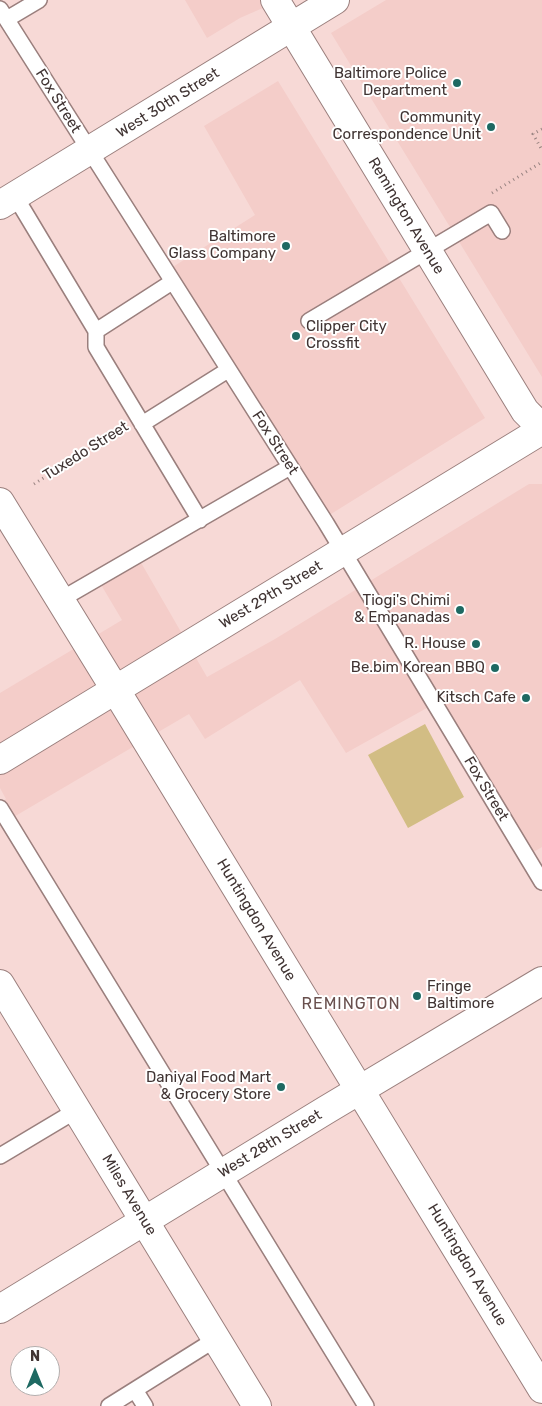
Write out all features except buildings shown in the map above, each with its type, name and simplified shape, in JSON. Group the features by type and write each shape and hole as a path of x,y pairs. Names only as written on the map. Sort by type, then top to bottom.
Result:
{"main road":[{"name":"Remington Avenue","path":"275,0 525,411 542,429"},
{"name":"West 30th Street","path":"8,200 335,0"},
{"name":"West 29th Street","path":"0,760 542,429"},
{"name":"Huntingdon Avenue","path":"0,502 542,1389"},
{"name":"West 28th Street","path":"0,1309 542,981"},
{"name":"Miles Avenue","path":"0,984 257,1406"}],"lane":[{"path":"3,14 39,0"},
{"name":"Fox Street","path":"3,14 290,466 542,882"},
{"path":"8,200 96,331 96,347 200,520"},
{"path":"309,321 491,213 502,231"},
{"path":"96,331 172,282"},
{"name":"Tuxedo Street","path":"140,421 228,370"},
{"path":"60,600 290,466"},
{"path":"0,808 366,1406"},
{"path":"0,1156 77,1110"},
{"path":"110,1406 216,1340"},
{"path":"135,1390 145,1406"}],"path":[{"path":"542,129 533,134 542,150"},
{"path":"490,194 542,162"},
{"name":"Tuxedo Street","path":"34,484 140,421"}],"shaded area":[{"path":"185,0 281,0 240,18 207,38"},
{"name":"Baltimore Police Department","path":"386,0 542,0 542,377 331,33"},
{"path":"278,81 485,418 323,519 168,270 255,215 204,126"},
{"path":"529,484 542,484 542,847 525,857 434,704 346,753 300,680 205,739 189,714 0,825 0,803 6,799 0,788 0,693 122,620 97,578 136,554 207,677 275,639"},
{"path":"425,724 464,797 408,828 368,755"}],"place":[{"name":"Baltimore Police Department","path":"457,83"},
{"name":"Community Correspondence Unit","path":"491,127"},
{"name":"Baltimore Glass Company","path":"286,246"},
{"name":"Clipper City Crossfit","path":"296,336"},
{"name":"Tiogi's Chimi & Empanadas","path":"460,610"},
{"name":"R. House","path":"476,644"},
{"name":"Be.bim Korean BBQ","path":"495,668"},
{"name":"Kitsch Cafe","path":"526,698"},
{"name":"Fringe Baltimore","path":"417,996"},
{"name":"Daniyal Food Mart & Grocery Store","path":"281,1087"}],"district":[{"name":"REMINGTON","path":"351,1004"}]}
